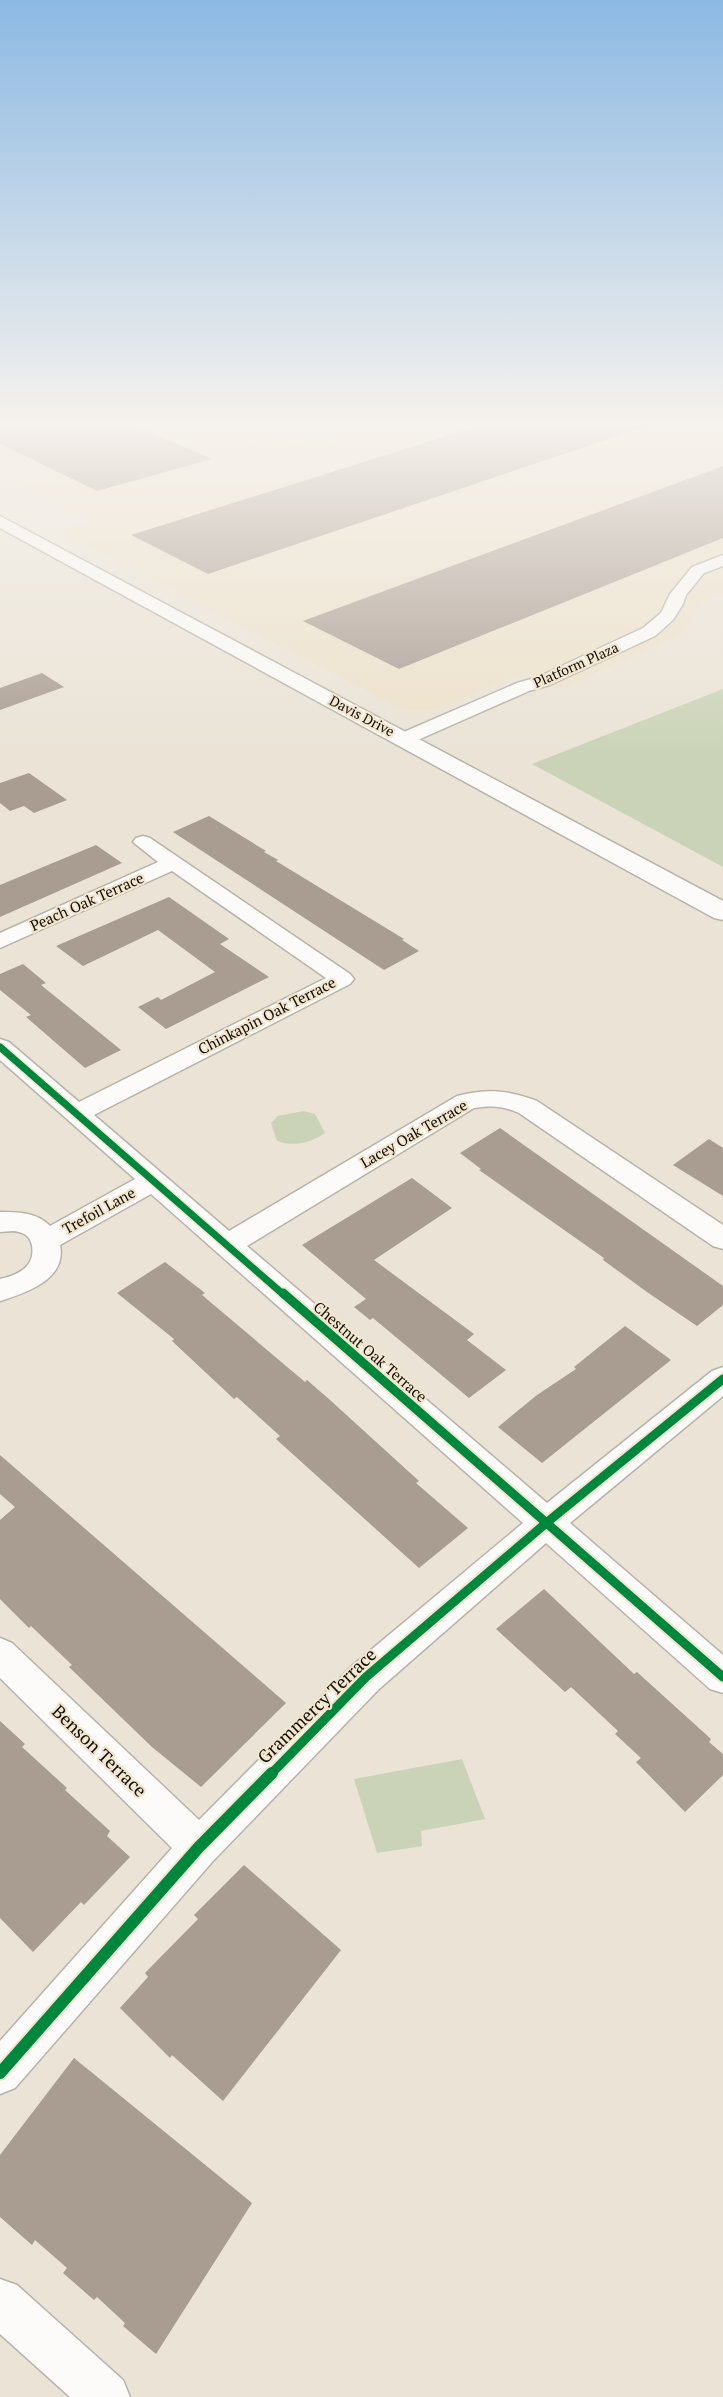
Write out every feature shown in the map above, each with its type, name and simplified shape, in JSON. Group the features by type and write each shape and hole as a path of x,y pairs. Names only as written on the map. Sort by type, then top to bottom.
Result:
{"street":[{"name":"Davis Drive","path":"24,534 723,912"},
{"name":"Platform Plaza","path":"404,739 523,687 544,681 649,632 668,616 678,594 698,570 723,560"},
{"name":"Chinkapin Oak Terrace","path":"76,1114 342,979 143,842"},
{"name":"Peach Oak Terrace","path":"0,941 173,863"},
{"name":"Chestnut Oak Terrace","path":"0,1047 723,1677"},
{"name":"Lacey Oak Terrace","path":"227,1245 466,1102 490,1096 509,1099 528,1107 723,1239"},
{"name":"Trefoil Lane","path":"0,1290 19,1285 33,1277 43,1267 48,1256 39,1233 146,1174"},
{"path":"0,1222 20,1222 39,1233"},
{"name":"Grammercy Terrace","path":"0,2073 199,1847 366,1677 545,1524 723,1379"},
{"name":"Benson Terrace","path":"0,1654 199,1847"},
{"path":"0,2302 106,2397"}],"shaded area":[{"path":"64,534 723,534 723,594 701,603 682,633 561,689 525,672 433,711 406,711"}],"green space":[{"path":"723,689 723,867 532,764"},
{"path":"303,1111 315,1114 325,1133 302,1143 290,1144 277,1141 271,1123 278,1116"},
{"path":"462,1759 485,1819 421,1831 422,1846 377,1853 354,1779"}],"building":[{"path":"135,534 327,534 208,574 131,535"},
{"path":"539,534 723,534 723,538 399,669 303,621"},
{"path":"42,673 64,687 0,710 0,688"},
{"path":"29,773 67,800 34,813 24,806 10,811 0,803 0,783"},
{"path":"209,816 266,851 264,852 278,860 276,861 404,939 402,940 419,951 384,970 173,832"},
{"path":"96,845 122,863 0,917 0,885"},
{"path":"169,897 229,939 220,944 269,977 166,1029 138,1007 158,997 161,1000 215,972 158,930 83,966 56,946"},
{"path":"23,964 46,983 41,985 121,1050 85,1068 26,1017 31,1015 0,990 0,974"},
{"path":"500,1128 723,1286 723,1305 697,1326 479,1170 481,1169 460,1153"},
{"path":"709,1139 723,1148 723,1196 673,1165"},
{"path":"412,1178 452,1208 374,1260 474,1334 467,1340 506,1370 469,1398 373,1318 370,1320 354,1307 366,1299 302,1245"},
{"path":"165,1262 205,1293 202,1295 305,1382 307,1380 330,1400 419,1481 416,1483 468,1528 419,1568 276,1439 280,1436 237,1397 234,1399 172,1341 174,1339 117,1293"},
{"path":"625,1326 671,1360 542,1463 498,1427 537,1395 576,1369 574,1367"},
{"path":"0,1455 286,1703 201,1787 152,1747 69,1667 72,1665 0,1599 0,1520 15,1507 0,1494"},
{"path":"544,1589 634,1674 637,1672 711,1739 709,1742 723,1754 723,1775 685,1812 636,1762 641,1758 615,1734 618,1731 571,1687 565,1692 496,1629"},
{"path":"0,1721 25,1744 22,1747 67,1788 65,1790 110,1831 107,1836 130,1857 84,1905 81,1902 33,1952 0,1918"},
{"path":"244,1865 341,1950 223,2101 172,2055 170,2058 120,2008 148,1977 145,1973 198,1919 194,1915"},
{"path":"74,2058 252,2203 156,2354 123,2326 125,2323 97,2297 94,2300 63,2273 67,2268 35,2240 32,2245 0,2217 0,2155"}],"cycle path":[{"path":"0,1047 723,1677"},
{"path":"0,2073 199,1847 366,1677 545,1524 723,1379"}]}
